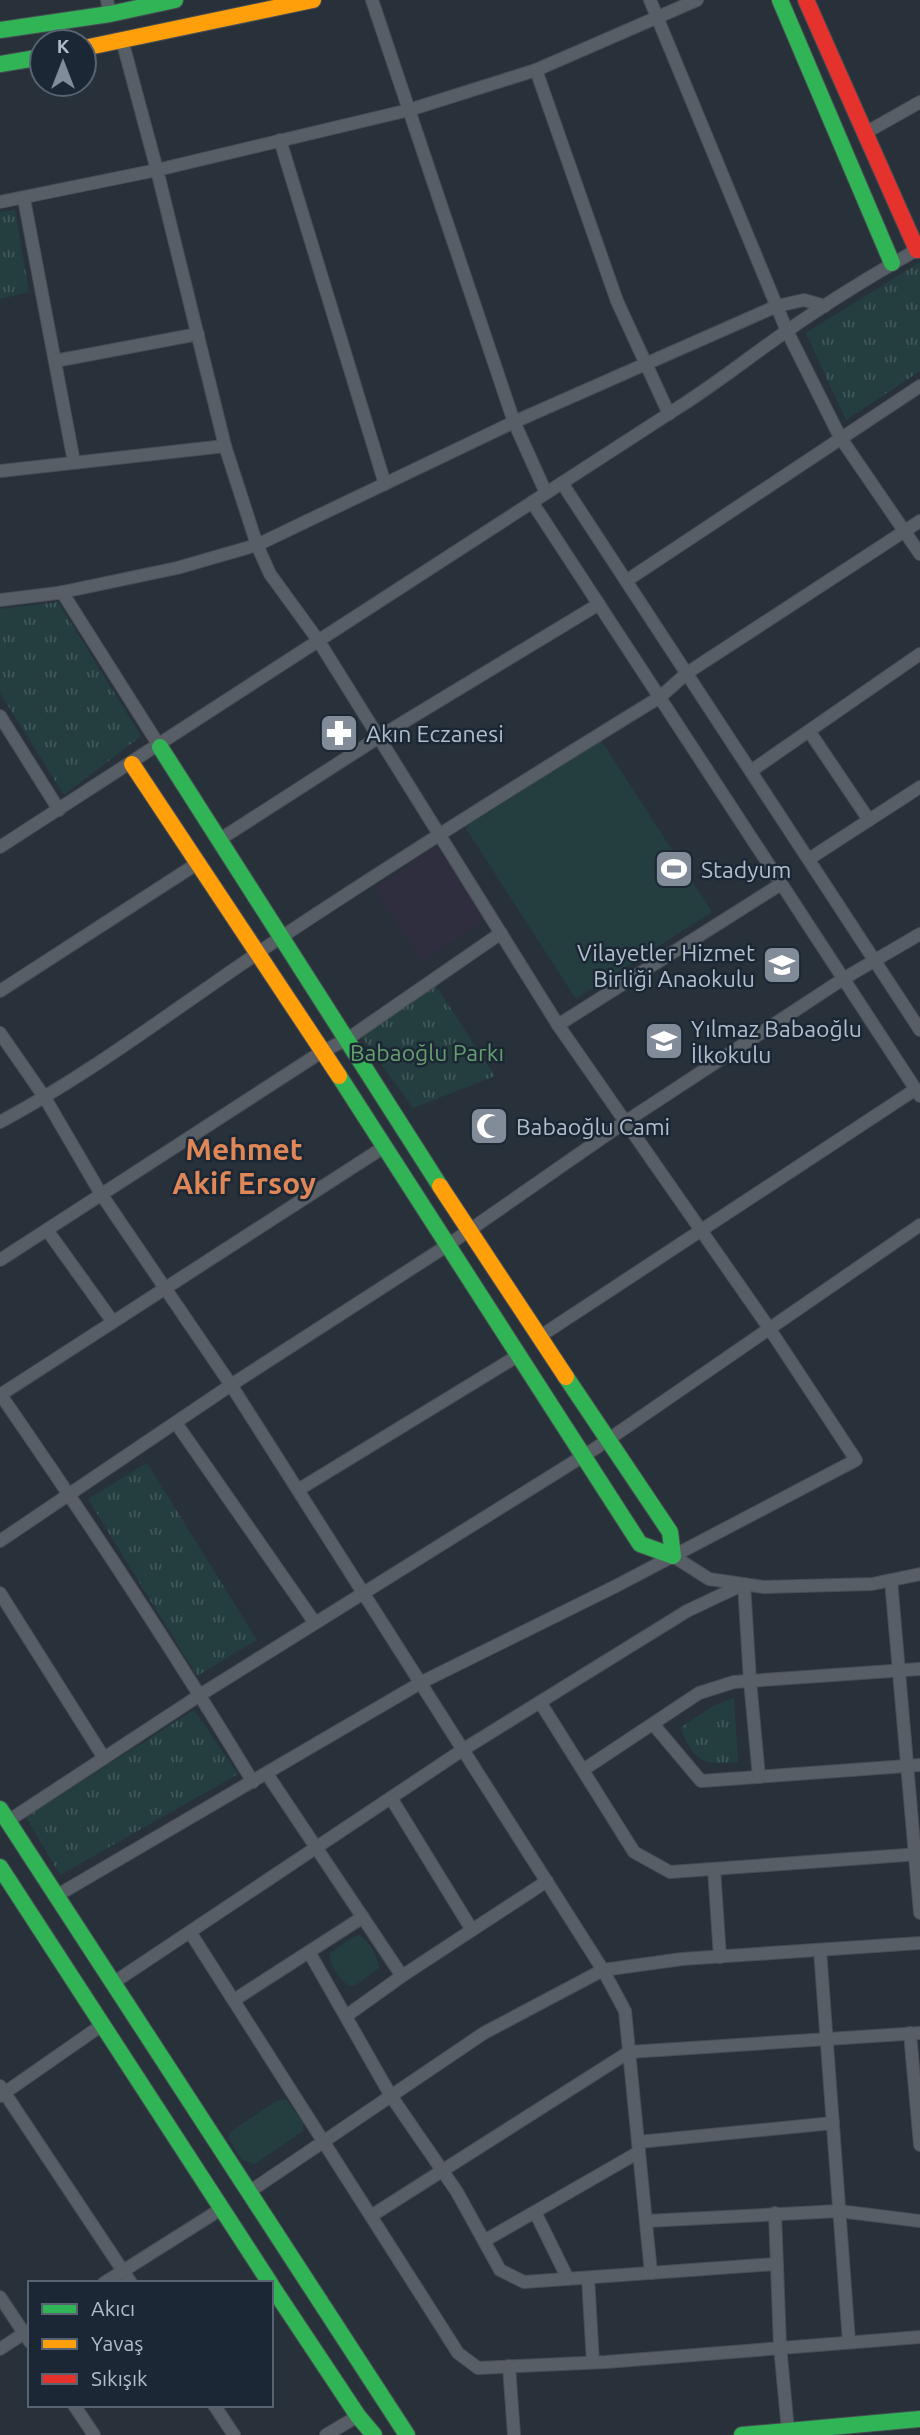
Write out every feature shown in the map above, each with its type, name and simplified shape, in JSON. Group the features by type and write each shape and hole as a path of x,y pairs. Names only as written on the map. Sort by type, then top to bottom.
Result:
{"street":[{"path":"0,30 108,7 175,0"},
{"path":"98,45 313,0"},
{"path":"372,0 514,422 546,493"},
{"path":"650,0 787,331 840,438 920,554"},
{"path":"0,202 157,170 409,110 536,70 697,0"},
{"path":"780,0 892,263"},
{"path":"0,848 160,747 318,640 668,414 825,306 918,249 806,0"},
{"path":"56,1896 422,1682 673,1556 856,1460 769,1328 558,1025 318,640 270,574 257,545 225,446 122,40"},
{"path":"0,64 28,59"},
{"path":"536,70 617,301 668,414"},
{"path":"865,133 920,102"},
{"path":"281,140 348,370 385,484"},
{"path":"24,198 74,462"},
{"path":"0,600 62,592 177,568 257,545 514,422 777,306 804,300 825,306"},
{"path":"55,361 198,334"},
{"path":"626,581 920,386"},
{"path":"0,471 225,446"},
{"path":"562,483 920,1030"},
{"path":"532,502 918,1093 539,1337"},
{"path":"0,1122 46,1098 281,937 660,697 687,674 920,521"},
{"path":"62,592 468,1229 670,1532 673,1556"},
{"path":"219,840 379,737 599,604"},
{"path":"751,771 920,654"},
{"path":"0,716 59,810"},
{"path":"809,731 869,820"},
{"path":"132,764 323,1051 640,1544 673,1556 709,1579 764,1587 872,1584 920,1574"},
{"path":"809,859 920,787"},
{"path":"0,991 198,863"},
{"path":"558,1025 781,884"},
{"path":"0,1260 323,1051 346,1040 501,933"},
{"path":"0,1541 231,1385 448,1245 625,1122 843,979 920,934"},
{"path":"0,1033 46,1098 101,1194 231,1385 422,1682 603,1970 625,2011 651,2273"},
{"path":"253,1782 70,1495 0,1395 384,1147"},
{"path":"407,2435 4,1815 104,1758 200,1695 584,1456 920,1225"},
{"path":"47,1230 113,1322"},
{"path":"298,1490 519,1355"},
{"path":"176,1423 315,1623"},
{"path":"891,1580 899,1671 913,1765 920,1913"},
{"path":"744,1584 759,1777"},
{"path":"113,1983 464,1749 687,1611 744,1584"},
{"path":"0,1593 104,1758"},
{"path":"583,1770 699,1693 734,1682 920,1669"},
{"path":"540,1702 635,1852 670,1872 917,1854"},
{"path":"653,1724 701,1781 913,1765"},
{"path":"267,1774 402,1976"},
{"path":"391,1798 472,1930"},
{"path":"0,1867 269,2281"},
{"path":"714,1869 720,1957"},
{"path":"346,2017 402,1976 547,1881"},
{"path":"234,2000 363,1917"},
{"path":"190,1932 458,2353 478,2368 920,2337"},
{"path":"248,2192 484,2033 603,1970 720,1957 920,1943"},
{"path":"820,1950 849,2342"},
{"path":"309,1952 391,2096 443,2171 500,2270 524,2283 775,2264"},
{"path":"102,2025 1,2092 130,2281"},
{"path":"371,2216 629,2052 915,2033 920,2145"},
{"path":"484,2241 638,2147 833,2123"},
{"path":"107,2281 221,2209"},
{"path":"646,2221 839,2211 920,2221"},
{"path":"535,2212 568,2279"},
{"path":"775,2213 775,2264 788,2431"},
{"path":"588,2278 593,2362"},
{"path":"273,2287 358,2416 374,2435"},
{"path":"0,2297 28,2335 0,2349"},
{"path":"509,2366 514,2435"},
{"path":"75,2407 94,2435"},
{"path":"215,2407 234,2435"},
{"path":"326,2435 358,2416"},
{"path":"742,2435 920,2419"}],"shaded area":[{"path":"437,846 486,919 422,962 373,889"}],"green space":[{"path":"15,210 29,292 0,299 0,212"},
{"path":"920,262 920,371 846,420 806,333"},
{"path":"58,602 141,736 64,795 0,693 0,609"},
{"path":"601,740 712,912 576,999 465,827"},
{"name":"Babaoğlu Parkı","path":"436,986 495,1076 413,1108 361,1036"},
{"path":"147,1463 257,1640 197,1676 88,1499"},
{"path":"734,1698 738,1762 716,1763 701,1759 691,1748 680,1728 713,1706"},
{"path":"194,1710 238,1774 60,1875 26,1817"},
{"path":"359,1935 373,1950 379,1968 356,1985 349,1986 336,1972 329,1954"},
{"path":"286,2099 303,2123 303,2131 255,2164 242,2160 228,2138 230,2132 276,2101"}],"traffic: fast":[{"path":"0,30 110,14 175,0"},
{"path":"780,0 892,263"},
{"path":"0,64 28,59"},
{"path":"160,747 440,1186"},
{"path":"339,1076 640,1544 673,1556 670,1532 566,1377"},
{"path":"0,1809 407,2435"},
{"path":"0,1867 269,2281"},
{"path":"273,2288 358,2416 374,2435"},
{"path":"742,2435 920,2419"}],"traffic: slow":[{"path":"98,45 313,0"},
{"path":"132,764 339,1076"},
{"path":"440,1186 566,1377"}],"traffic: jam":[{"path":"806,0 917,250"}],"place":[{"name":"Akın Eczanesi","path":"339,733"},
{"name":"Stadyum","path":"674,869"},
{"name":"Vilayetler Hizmet Birliği Anaokulu","path":"782,965"},
{"name":"Yılmaz Babaoğlu İlkokulu","path":"664,1041"},
{"name":"Babaoğlu Cami","path":"489,1126"}],"district":[{"name":"Mehmet Akif Ersoy","path":"244,1166"}]}
